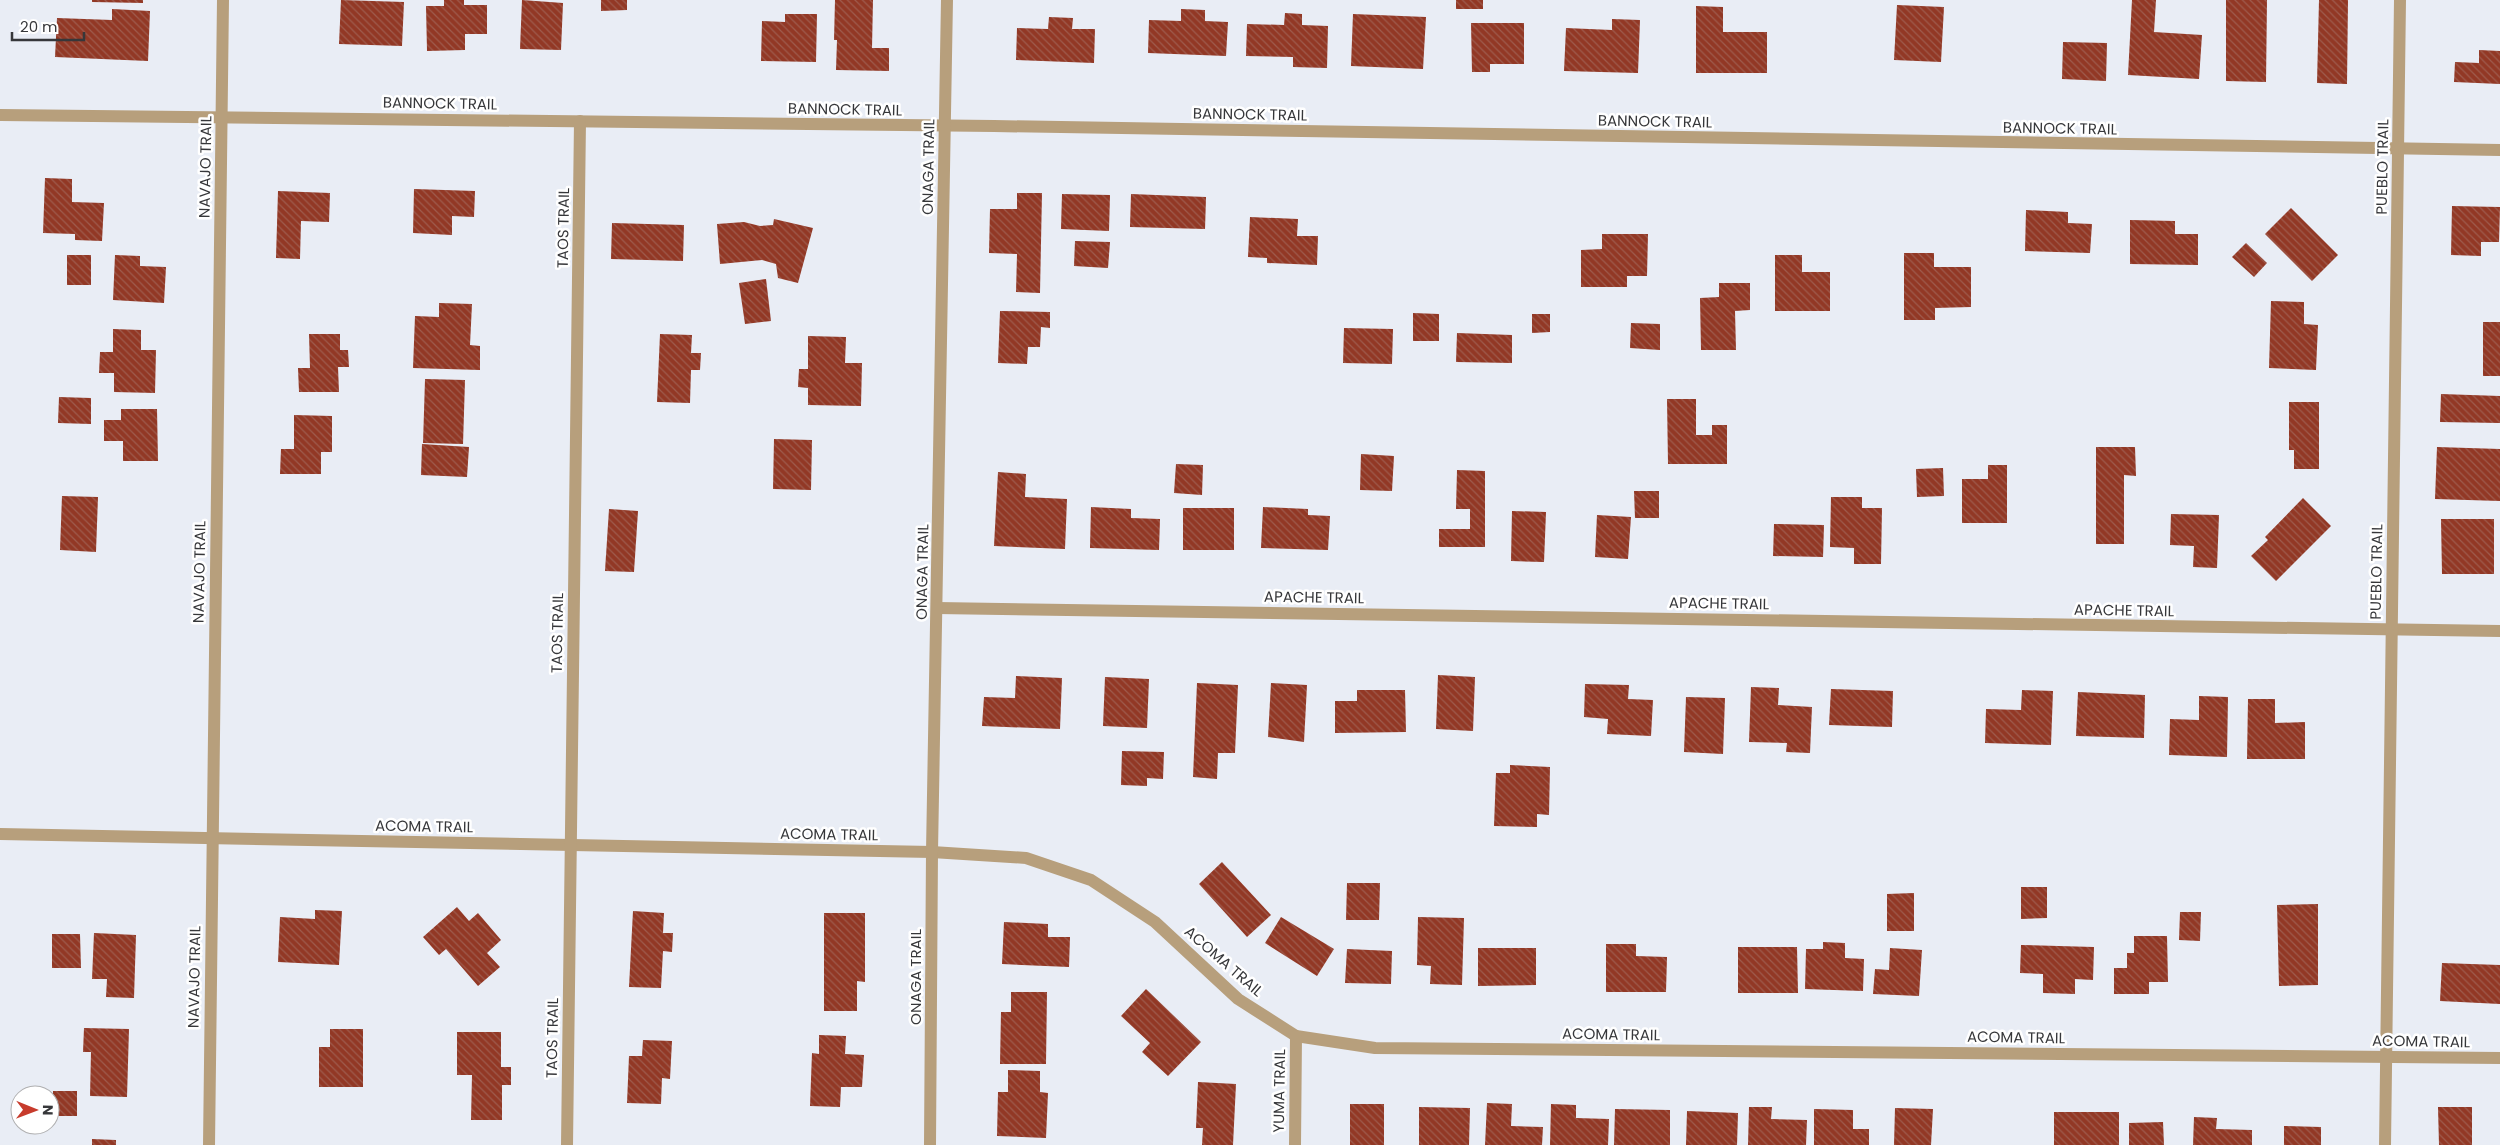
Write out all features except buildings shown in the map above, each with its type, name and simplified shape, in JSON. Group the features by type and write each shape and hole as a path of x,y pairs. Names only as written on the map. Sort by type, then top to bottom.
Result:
{"street":[{"name":"NAVAJO TRAIL","path":"209,1145 224,0"},
{"name":"ONAGA TRAIL","path":"930,1145 932,852 947,0"},
{"name":"PUEBLO TRAIL","path":"2385,1145 2400,0"},
{"name":"BANNOCK TRAIL","path":"0,115 222,116 945,126 2398,150 2500,150"},
{"name":"TAOS TRAIL","path":"567,1145 580,121"},
{"name":"APACHE TRAIL","path":"937,608 2500,631"},
{"name":"ACOMA TRAIL","path":"0,834 932,852 1026,858 1091,880 1155,922 1238,999 1296,1036 1375,1048 2500,1058"},
{"name":"YUMA TRAIL","path":"1295,1145 1296,1036"}]}
